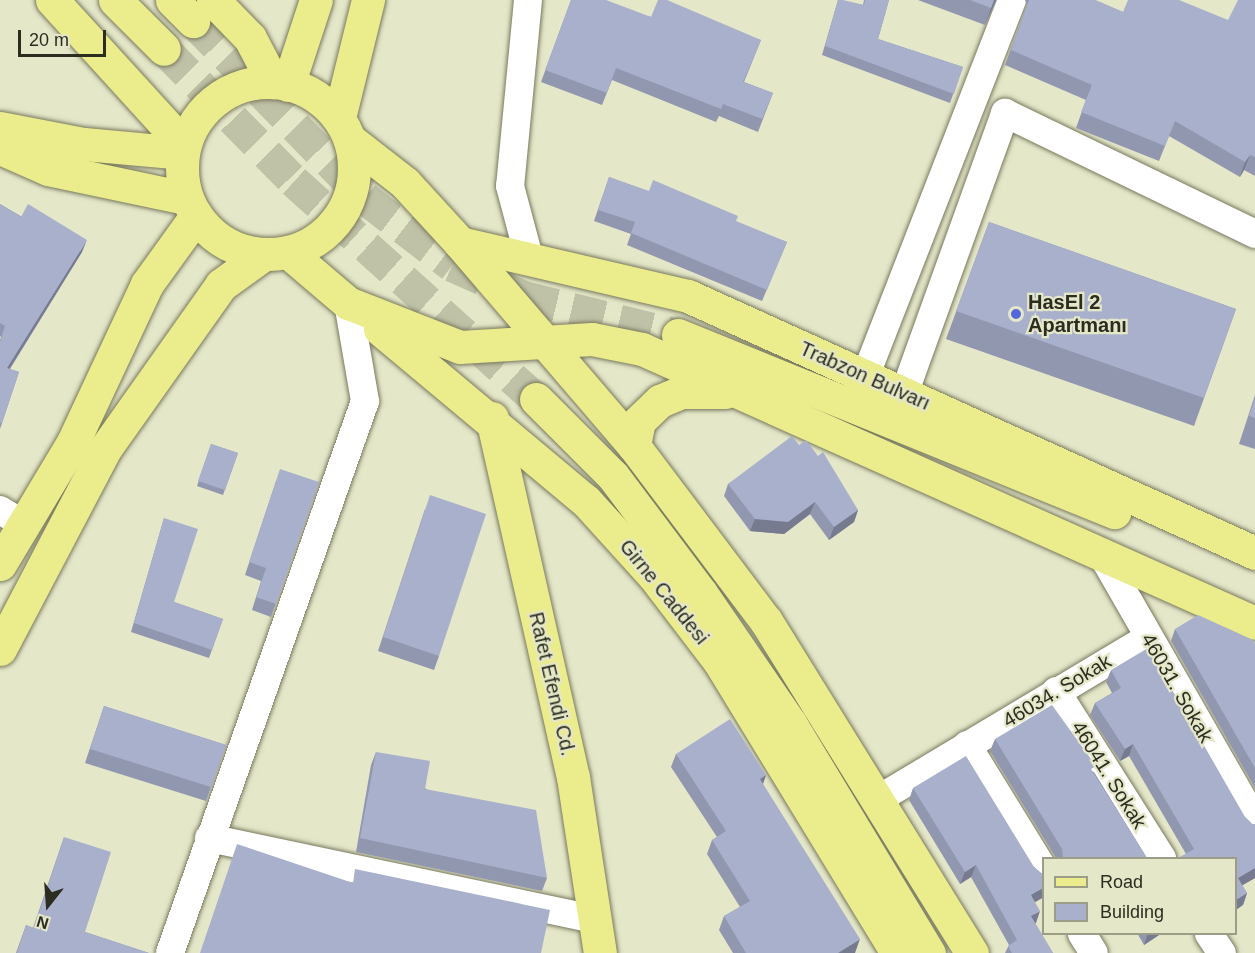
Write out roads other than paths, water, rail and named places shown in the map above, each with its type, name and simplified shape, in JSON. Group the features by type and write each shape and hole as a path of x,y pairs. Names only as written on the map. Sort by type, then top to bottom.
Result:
{"main road":[{"path":"0,564 12,517 73,442 147,284 191,207 183,149 52,0"},
{"path":"115,0 164,50"},
{"path":"280,83 316,0"},
{"path":"0,650 105,449 221,285 276,253 330,229 344,210 354,171 344,129 368,0"},
{"path":"193,7 250,38 280,83"},
{"path":"183,149 209,104 230,90 280,83 322,100 344,129 405,183 460,243 540,340 634,446 766,621 972,953"},
{"path":"0,128 84,144 183,149"},
{"path":"0,147 48,169 191,207 226,243 276,253 348,303 460,347 540,340 592,339 642,349 1255,623"},
{"name":"Trabzon Bulvarı","path":"460,243 688,296 1255,553"},
{"name":"Girne Caddesi","path":"348,303 492,418 586,501 719,661 897,953"},
{"path":"678,335 1255,568"},
{"path":"634,446 639,421 660,401 681,392 738,393"},
{"name":"Girne Caddesi","path":"536,399 613,476 701,593 790,723 929,953"},
{"name":"Rafet Efendi Cd.","path":"492,418 573,777 600,953"}],"street":[{"path":"528,0 510,186 530,261"},
{"path":"865,377 1012,0"},
{"path":"904,394 1005,113 1255,234"},
{"path":"170,953 365,401 348,303"},
{"name":"46031. Sokak","path":"1101,554 1255,821"},
{"name":"46034. Sokak","path":"878,800 1056,691 1148,638"},
{"name":"46041. Sokak","path":"1056,691 1161,857"},
{"path":"967,745 1042,867"},
{"path":"210,837 594,920"},
{"path":"1083,935 1094,953"},
{"path":"1210,935 1222,953"}],"tunnel":[{"path":"193,21 365,198 452,265 524,297 678,335"},
{"path":"164,49 294,181 536,399"}],"place":[{"name":"HasEl 2 Apartmanı","path":"1016,314"}]}
